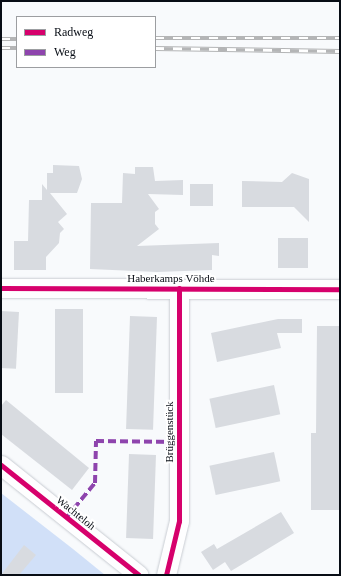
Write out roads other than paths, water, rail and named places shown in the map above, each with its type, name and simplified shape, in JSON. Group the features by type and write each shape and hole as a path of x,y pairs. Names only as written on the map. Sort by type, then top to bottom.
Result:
{"street":[{"name":"Haberkamps Vöhde","path":"1,288 340,289"},
{"name":"Brüggenstück","path":"166,575 179,521 179,288"},
{"name":"Wachteloh","path":"1,465 139,575"}],"railway":[{"path":"156,38 340,38"},
{"path":"1,39 16,39"},
{"path":"1,48 16,48"},
{"path":"156,48 340,51"}]}
